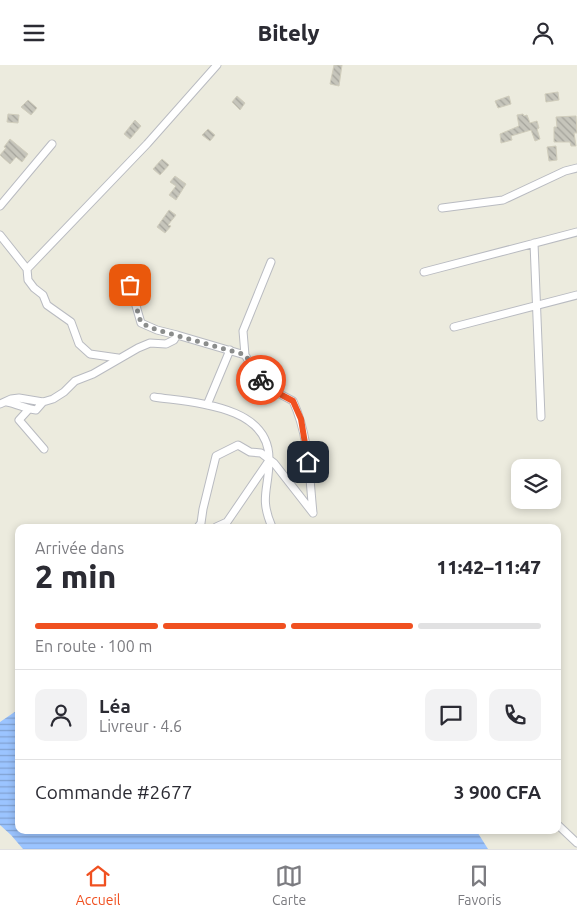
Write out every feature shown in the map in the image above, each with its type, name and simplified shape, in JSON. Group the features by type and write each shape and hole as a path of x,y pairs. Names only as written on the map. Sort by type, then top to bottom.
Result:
{"street":[{"path":"27,269 147,144 217,65"},
{"path":"0,206 52,144"},
{"path":"442,208 503,199 565,171 577,168"},
{"path":"424,272 577,232"},
{"path":"0,235 27,269 28,280 43,295 47,305 71,322 79,344 90,354 118,358"},
{"path":"534,243 535,306 541,417"},
{"path":"200,524 216,456 238,445 250,452 261,453 274,463 313,513 307,445 301,419 293,401 259,379 246,355 243,331 272,262"},
{"path":"130,285 141,323 157,330 246,355"},
{"path":"454,327 577,295"},
{"path":"2,403 19,398 35,402 54,399 64,393 75,381 93,374 118,358 150,343 166,344 174,340 177,335"},
{"path":"207,405 230,350"},
{"path":"154,397 207,405 231,411 249,420 264,435 269,459 264,501 271,524"},
{"path":"2,403 36,409 43,402"},
{"path":"30,409 19,420 44,449"},
{"path":"223,524 227,522 269,459"},
{"path":"561,828 577,843"}],"water":[{"path":"15,712 15,834 479,834 488,849 23,849 0,825 0,722"}],"building":[{"path":"334,65 342,65 339,86 330,84"},
{"path":"558,92 559,100 546,102 545,94"},
{"path":"237,96 245,103 240,110 232,102"},
{"path":"509,96 511,104 498,108 495,101"},
{"path":"28,100 37,108 31,115 21,107"},
{"path":"8,114 19,115 18,123 7,122"},
{"path":"523,114 524,116 527,115 530,123 537,121 540,139 535,141 531,130 511,136 512,140 501,143 500,134 519,126 517,115"},
{"path":"576,116 577,133 574,133 576,146 571,146 570,142 554,142 554,127 557,127 556,117"},
{"path":"135,120 141,126 130,139 124,134"},
{"path":"208,129 215,135 210,141 202,135"},
{"path":"10,139 28,154 22,162 16,157 10,164 0,155"},
{"path":"556,146 557,160 549,161 547,147"},
{"path":"162,159 169,165 160,175 153,169"},
{"path":"175,176 186,184 176,200 169,195 176,186 170,182"},
{"path":"169,210 176,215 168,225 171,226 165,233 157,227"}],"way so far":[{"path":"130,285 141,323 157,330 246,355 252,368 261,380"}],"route":[{"path":"261,380 278,393 293,401 301,419 307,445 308,462"}]}
